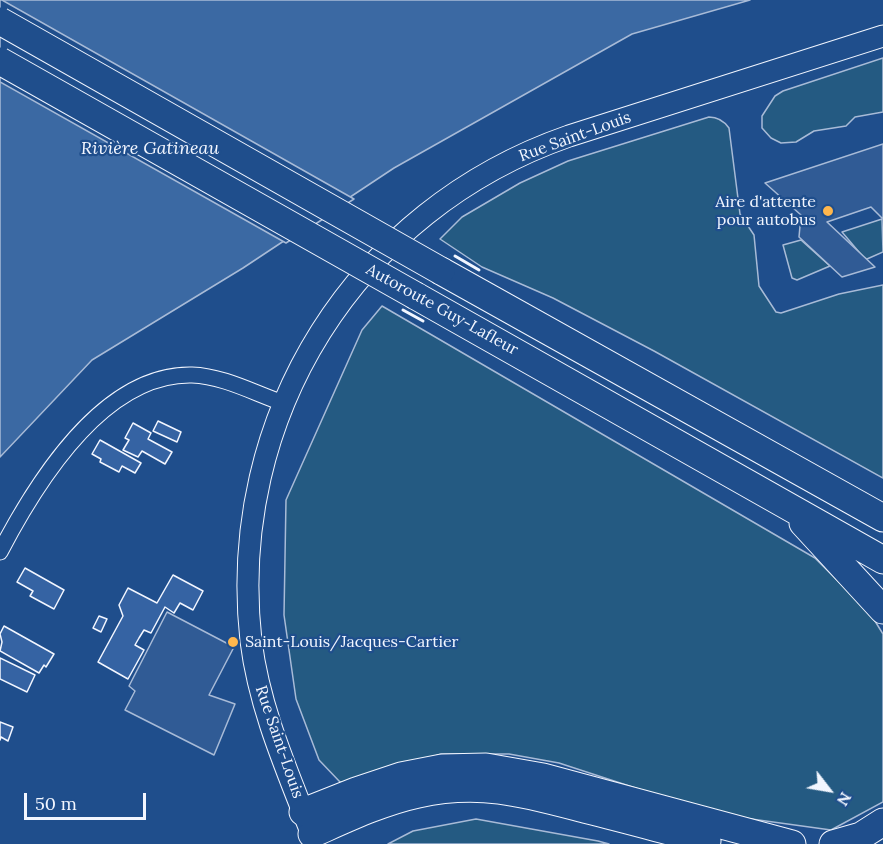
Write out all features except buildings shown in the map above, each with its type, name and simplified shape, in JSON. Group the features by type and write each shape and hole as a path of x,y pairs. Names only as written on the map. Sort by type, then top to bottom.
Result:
{"highway":[{"name":"Autoroute Guy-Lafleur","path":"0,21 883,518"},
{"name":"Autoroute Guy-Lafleur","path":"0,61 883,560"},
{"path":"823,484 883,500"},
{"path":"786,505 883,610"},
{"path":"310,830 363,788 413,773 458,767 494,767 543,777 792,844"},
{"path":"310,830 417,795 456,789 484,788 520,793 720,844"},
{"path":"833,844 861,836 883,822"}],"main road":[{"name":"Rue Saint-Louis","path":"310,830 279,751 263,699 253,654 249,608 249,552 255,497 268,444 283,403 315,340 352,287 402,236 464,188 503,165 547,144 883,36"}],"street":[{"path":"0,552 19,516 54,465 86,426 111,404 139,386 170,377 199,376 220,380 283,403"}],"shaded area":[{"path":"883,58 883,112 855,117 846,126 814,131 796,142 781,143 771,138 762,128 762,116 775,96 783,91"},
{"path":"709,117 720,120 729,128 740,214 754,235 759,286 776,312 781,313 839,294 883,285 883,478 654,351 553,298 482,267 440,239 462,217 520,183 568,161"},
{"name":"Aire d'attente pour autobus","path":"883,144 883,219 871,207 827,222 875,267 842,277 799,237 801,215 765,183"},
{"path":"882,219 883,252 867,259 864,258 842,232"},
{"path":"801,240 830,266 797,280 792,278 783,245"},
{"path":"382,306 815,558 870,613 883,634 883,802 831,830 715,814 559,763 509,754 441,754 358,782 340,782 319,760 296,699 284,615 286,500 362,330"},
{"path":"167,612 234,647 209,695 235,704 214,755 125,710 135,691 129,686"},
{"path":"476,819 609,844 388,844 413,831"}],"water":[{"name":"Rivière Gatineau","path":"0,0 750,0 632,34 394,168 243,268 92,360 0,457"}],"pier":[{"path":"0,0 354,199 286,243 0,82"}],"wall":[{"path":"455,256 479,270"},
{"path":"403,310 423,321"}],"place":[{"name":"Aire d'attente pour autobus","path":"828,211"},
{"name":"Saint-Louis/Jacques-Cartier","path":"233,642"}]}
